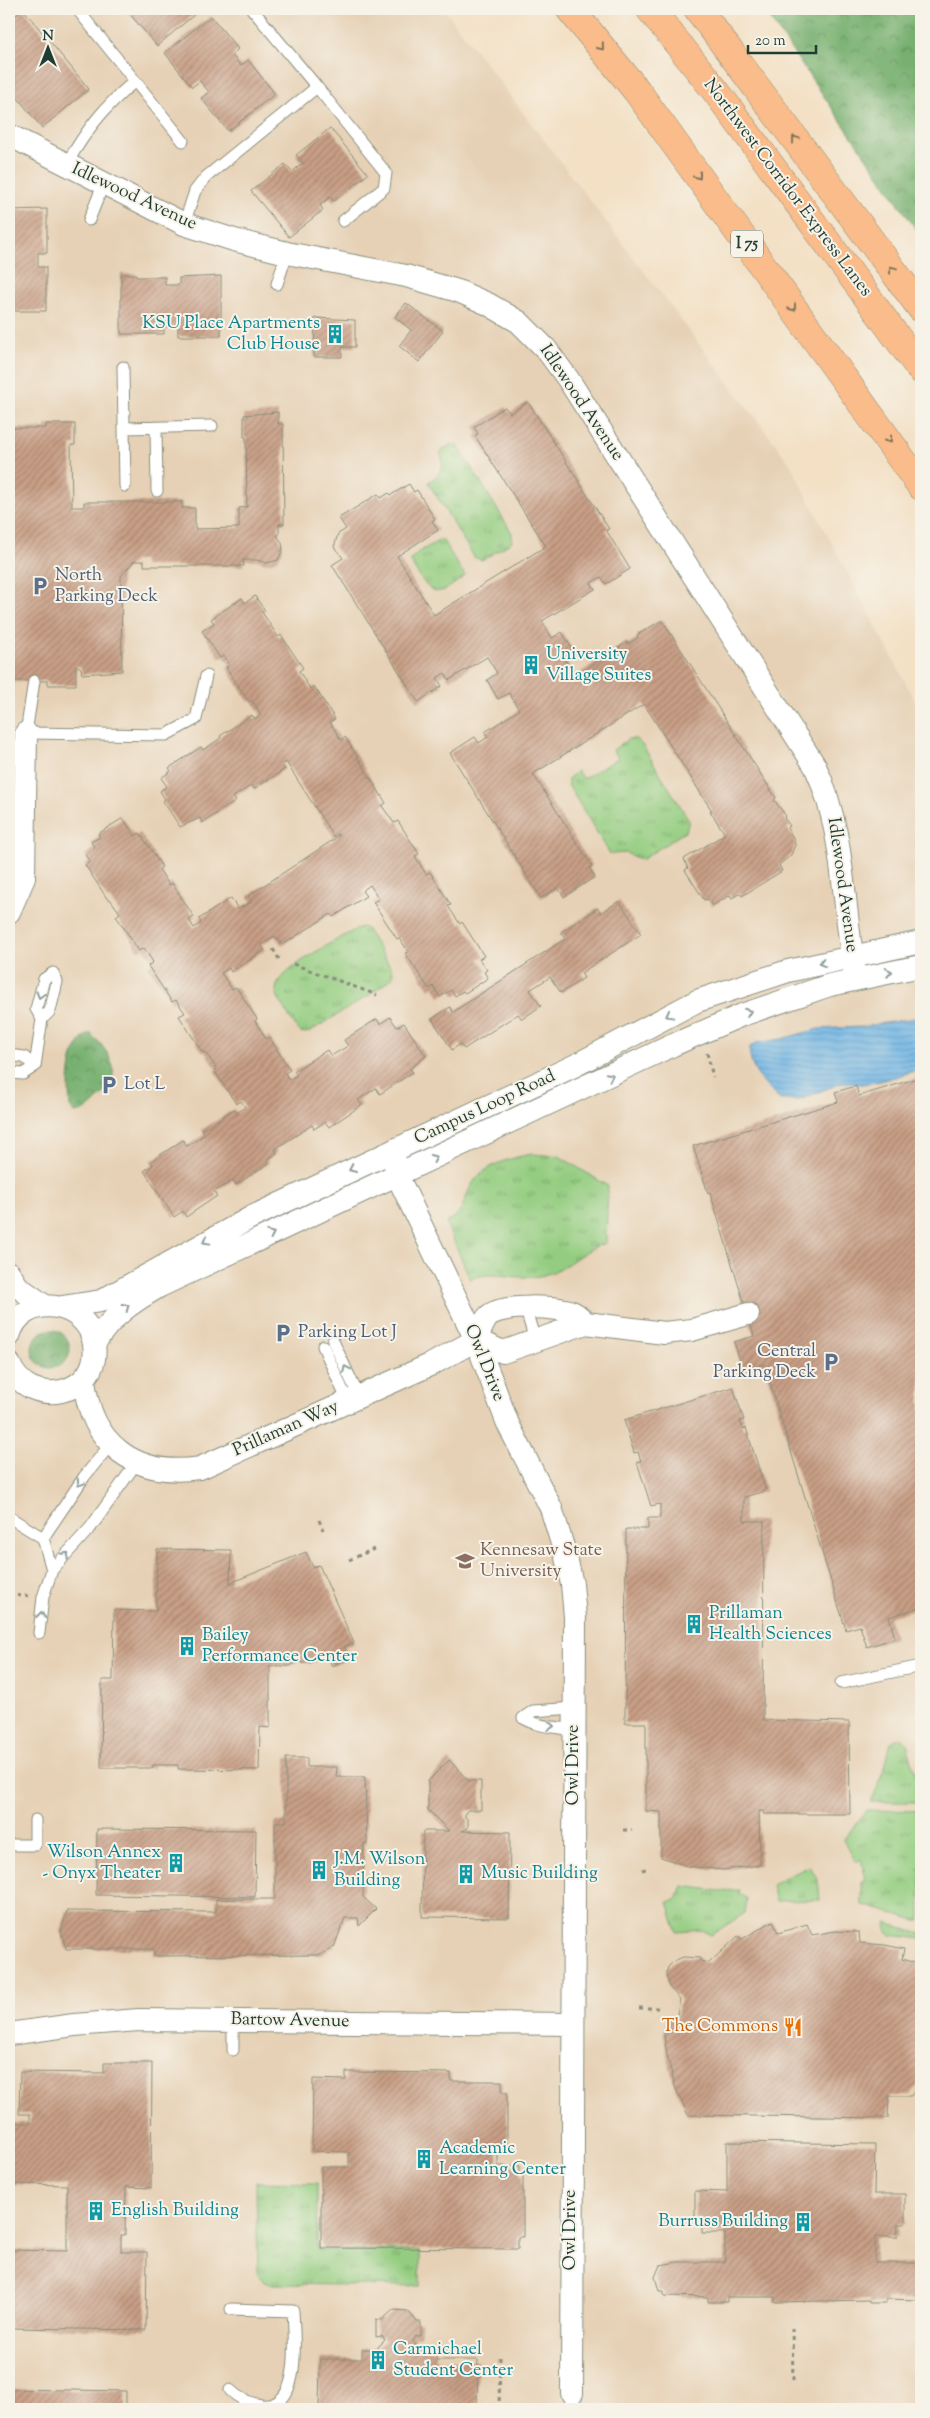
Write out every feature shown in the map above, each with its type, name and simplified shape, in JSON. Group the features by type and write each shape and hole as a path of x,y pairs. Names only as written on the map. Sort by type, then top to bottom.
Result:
{"highway":[{"name":"I 75","path":"570,9 637,91 920,484"},
{"name":"Northwest Corridor Express Lanes","path":"650,9 715,90 921,370"},
{"path":"698,9 921,308"}],"street":[{"name":"Idlewood Avenue","path":"9,135 103,185 184,224 234,240 287,253 406,276 458,291 488,304 519,322 546,349 568,379 815,766 830,803 836,825 856,979"},
{"path":"9,912 24,878 26,733"},
{"name":"Campus Loop Road","path":"9,1326 24,1314 53,1306 101,1301 252,1217 576,1065 696,1001 788,971 921,942"},
{"name":"Campus Loop Road","path":"94,1344 109,1321 120,1311 160,1286 703,1031 784,998 856,979 921,966"},
{"path":"396,1149 394,1159 397,1176"},
{"name":"Owl Drive","path":"397,1176 476,1340 508,1424 551,1508 566,1554 572,1584 574,1617 574,1730 570,2401"},
{"path":"9,1273 18,1287 53,1306 72,1311 83,1319 90,1330 94,1344 94,1356 84,1379 85,1392 104,1437"},
{"path":"586,1323 575,1313 525,1307 498,1311 489,1315 476,1340 503,1352 586,1323 664,1333 692,1330 748,1314"},
{"name":"Prillaman Way","path":"56,1393 86,1422 137,1462 174,1470 200,1468 432,1364 476,1340"},
{"path":"9,1363 17,1379 33,1390"},
{"path":"9,1397 33,1390 56,1393 66,1391 84,1379"},
{"name":"Bartow Avenue","path":"9,2034 74,2025 140,2020 572,2024"}],"lane":[{"path":"77,9 184,141"},
{"path":"252,9 386,173 384,188 343,221"},
{"path":"66,165 86,130 116,97 135,81"},
{"path":"184,224 195,191 206,177 317,87"},
{"path":"89,220 103,185"},
{"path":"277,284 287,253"},
{"path":"123,367 125,486"},
{"path":"124,428 212,426"},
{"path":"156,427 157,491"},
{"path":"34,682 26,733 166,735 196,719 206,676"},
{"path":"9,1072 24,1074 35,1066 42,1020 36,1009 44,980 53,973"},
{"path":"9,1055 24,1057 35,1066"},
{"path":"525,1307 535,1340"},
{"path":"328,1344 353,1399"},
{"path":"43,1538 84,1477 104,1437"},
{"path":"38,1633 43,1596 52,1570 91,1527 137,1462"},
{"path":"9,1517 43,1538 52,1570"},
{"path":"841,1683 921,1666"},
{"path":"523,1718 533,1711 574,1708"},
{"path":"511,1717 523,1718 536,1726 553,1726 574,1730"},
{"path":"9,1845 35,1845 35,1820"},
{"path":"232,2050 233,2021"},
{"path":"230,2390 250,2403 266,2405 278,2400 286,2393 294,2366 293,2311 231,2309"}],"path":[{"path":"273,949 279,959"},
{"path":"293,964 377,995"},
{"path":"706,1050 713,1076"},
{"path":"319,1520 323,1530"},
{"path":"349,1560 374,1549"},
{"path":"623,1830 632,1830"},
{"path":"642,1870 649,1868"},
{"path":"639,2008 658,2008"},
{"path":"792,2328 793,2380"},
{"path":"499,2409 500,2357"}],"shaded area":[{"name":"Kennesaw State University","path":"9,9 444,9 789,462 921,712 921,2409 9,2409"}],"green space":[{"path":"763,9 921,9 921,236"},
{"path":"450,445 458,446 512,533 512,541 509,544 482,560 474,557 428,482 436,477 441,470 442,457 440,452"},
{"path":"442,539 465,576 449,588 438,591 428,587 416,571 411,560 417,553"},
{"path":"628,739 636,739 643,746 689,820 686,831 641,860 626,853 610,854 568,785 568,779 577,771 583,779 618,758 613,750"},
{"path":"361,927 366,928 393,971 392,978 368,996 309,1032 300,1032 278,998 276,989 279,981 312,954"},
{"path":"90,1033 109,1057 113,1074 106,1090 95,1102 88,1108 75,1113 70,1107 69,1077 71,1066 77,1047 82,1039"},
{"path":"532,1154 559,1156 608,1186 606,1243 544,1275 525,1277 489,1275 470,1279 446,1223 460,1211 471,1186 482,1173 506,1160"},
{"path":"51,1330 64,1336 70,1349 64,1362 51,1368 38,1362 32,1349 38,1336"},
{"path":"898,1738 907,1744 921,1794 921,1802 871,1802 884,1772 891,1742"},
{"path":"867,1810 921,1811 920,1921 862,1905 862,1881 866,1880 861,1859 856,1862 843,1840"},
{"path":"810,1866 818,1880 820,1900 776,1901 772,1886 774,1883"},
{"path":"683,1886 720,1891 739,1890 740,1894 747,1898 745,1913 711,1935 701,1930 677,1932 668,1902 677,1899"},
{"path":"886,1923 921,1934 921,1939 891,1935 887,1932"},
{"path":"256,2182 317,2183 317,2250 420,2251 420,2286 270,2284 264,2282 258,2274"}],"water":[{"path":"921,1017 921,1069 881,1081 862,1084 841,1083 799,1100 780,1100 754,1070 751,1063 750,1047 756,1043 781,1039 818,1029 860,1027"}],"building":[{"path":"23,9 89,89 42,128 9,87 9,21"},
{"path":"133,9 201,9 157,46 129,13"},
{"path":"211,16 238,49 232,55 241,66 248,60 275,94 228,131 201,98 209,92 200,81 192,87 165,53"},
{"path":"330,128 368,174 334,201 330,197 320,205 323,210 289,237 251,191 285,164 292,172 303,163 296,155"},
{"path":"47,209 47,253 38,253 38,267 46,267 46,311 9,311 9,210"},
{"path":"121,274 136,274 136,277 165,277 165,285 179,285 179,278 221,276 221,336 178,336 178,327 164,327 164,334 121,334"},
{"path":"406,303 443,331 419,362 399,346 411,330 395,317"},
{"name":"KSU Place Apartments Club House","path":"315,318 355,320 355,347 342,347 342,357 314,357"},
{"path":"528,402 609,529 606,530 630,569 606,584 601,577 591,583 595,589 542,621 552,638 562,632 574,652 564,658 575,676 627,642 628,644 638,638 637,635 662,620 776,798 774,800 786,816 784,818 790,826 787,828 794,839 795,845 791,855 779,865 782,871 742,896 740,893 732,898 730,895 712,906 708,899 704,900 685,870 688,868 684,859 725,834 644,704 533,774 592,866 589,868 595,877 564,897 558,888 541,898 450,753 475,737 479,743 488,737 485,732 519,710 509,693 498,699 487,680 497,673 487,657 449,680 445,673 437,678 442,686 418,702 332,565 343,558 334,547 338,534 346,529 339,518 378,494 381,498 389,493 391,495 409,484 414,492 417,490 435,519 432,521 438,530 397,556 434,615 546,546 475,436 478,434 474,427 505,407 510,413"},
{"path":"278,412 278,424 283,424 284,524 279,524 279,535 277,535 283,549 278,560 267,563 257,560 243,560 244,566 144,566 144,561 134,561 121,576 122,671 82,674 81,668 76,665 76,685 48,685 48,681 14,681 14,685 9,685 9,425 12,425 12,428 46,428 46,424 75,424 75,445 71,445 72,507 84,507 84,502 182,502 182,508 195,508 195,529 239,528 239,508 247,507 244,415"},
{"path":"255,596 265,611 262,612 278,637 281,635 303,668 299,671 310,689 314,686 335,719 330,722 341,740 345,737 386,803 382,806 394,823 398,821 419,854 415,856 426,874 430,872 451,905 448,906 460,924 462,922 484,956 479,959 487,970 484,972 488,978 465,993 463,991 455,996 451,990 440,997 433,986 429,989 405,953 409,952 399,938 397,939 373,902 379,899 370,885 362,891 366,896 333,917 331,914 282,945 275,936 261,945 265,950 231,972 229,968 221,973 232,989 236,987 257,1019 255,1021 266,1039 269,1037 290,1070 285,1073 289,1080 297,1075 294,1071 327,1050 331,1056 348,1046 344,1040 377,1019 380,1024 390,1017 397,1027 404,1023 426,1056 410,1069 413,1072 380,1094 376,1088 358,1100 362,1105 329,1127 325,1122 314,1129 312,1125 275,1149 277,1153 267,1160 269,1163 236,1185 233,1180 214,1192 217,1196 186,1217 183,1211 174,1217 144,1171 153,1165 151,1161 183,1140 187,1146 205,1134 202,1130 234,1109 237,1113 245,1107 241,1101 236,1104 214,1070 217,1069 205,1052 203,1053 179,1016 185,1013 176,1000 172,1002 148,966 153,962 144,948 139,951 116,916 120,913 110,899 108,900 85,865 90,862 85,855 95,848 91,842 100,837 98,834 123,818 135,836 140,833 162,867 159,869 169,885 172,883 194,917 189,920 194,928 201,923 199,919 231,898 238,909 252,901 248,896 339,836 338,834 334,837 286,762 282,765 285,769 254,789 252,785 233,797 236,801 202,823 200,818 180,827 163,801 165,799 160,791 167,786 161,778 171,771 169,768 201,747 203,750 221,738 220,736 252,715 255,719 261,715 252,700 249,702 226,667 230,665 224,656 220,658 202,631 214,623 211,619 242,598 245,603"},
{"path":"619,901 641,934 581,973 584,978 561,993 550,977 530,990 541,1006 522,1019 518,1014 464,1049 460,1044 452,1050 432,1019 450,1007 453,1012 565,939 561,932 598,908 601,913"},
{"name":"Central Parking Deck","path":"921,1077 921,1607 889,1617 895,1638 867,1647 860,1626 846,1630 764,1364 743,1370 734,1342 754,1336 710,1192 708,1193 693,1146 838,1102 835,1092 856,1086 859,1096"},
{"name":"Prillaman Health Sciences","path":"733,1387 744,1420 740,1421 743,1429 746,1428 766,1491 744,1497 744,1521 764,1521 763,1720 849,1722 850,1814 764,1814 764,1811 759,1811 760,1865 723,1870 687,1866 661,1857 661,1812 646,1811 646,1723 625,1723 626,1529 648,1529 648,1518 660,1518 660,1504 651,1506 637,1462 641,1461 638,1452 634,1453 624,1420"},
{"name":"Bailey Performance Center","path":"157,1549 231,1550 230,1583 306,1552 313,1567 319,1565 354,1643 344,1647 350,1658 332,1666 327,1655 310,1663 302,1663 300,1660 290,1666 270,1666 270,1728 260,1727 259,1770 178,1769 178,1765 153,1765 153,1768 101,1768 102,1680 113,1680 114,1610 156,1611"},
{"name":"J.M. Wilson Building","path":"286,1758 307,1758 307,1767 337,1767 336,1777 365,1777 367,1843 364,1843 363,1897 376,1909 359,1926 358,1918 345,1918 334,1947 320,1955 154,1956 154,1949 66,1949 61,1931 67,1911 216,1912 216,1899 275,1899 275,1822 286,1822"},
{"name":"Music Building","path":"449,1760 469,1781 481,1781 481,1810 468,1810 465,1813 465,1817 468,1820 468,1828 462,1831 510,1832 509,1918 422,1917 423,1831 449,1831 428,1810 428,1781"},
{"name":"Wilson Annex - Onyx Theater","path":"97,1829 256,1830 255,1897 96,1895"},
{"name":"The Commons","path":"773,1921 778,1933 807,1924 812,1935 835,1931 859,1932 860,1943 904,1949 902,1959 921,1965 921,2080 911,2096 889,2096 888,2118 688,2115 675,2087 664,2035 666,2017 676,2019 680,1999 669,1987 666,1974 668,1967 674,1961 683,1957 700,1958 700,1961 709,1963 738,1936 742,1939"},
{"name":"English Building","path":"104,2063 152,2063 151,2188 126,2187 125,2235 121,2235 121,2252 147,2252 146,2330 9,2328 9,2250 67,2251 67,2185 9,2184 9,2123 30,2123 30,2114 19,2114 20,2072 104,2073"},
{"name":"Academic Learning Center","path":"346,2072 451,2073 451,2081 502,2081 502,2092 507,2092 507,2149 498,2149 498,2166 520,2166 520,2175 523,2175 523,2237 518,2237 518,2249 321,2248 321,2167 349,2167 349,2152 312,2151 313,2079 346,2080"},
{"name":"Burruss Building","path":"727,2142 875,2144 874,2194 905,2194 905,2224 898,2224 897,2237 875,2237 875,2263 919,2263 919,2267 921,2267 921,2297 918,2297 918,2300 886,2299 886,2303 869,2303 869,2300 775,2302 775,2297 727,2297 727,2302 708,2302 708,2297 664,2296 664,2291 659,2291 655,2277 660,2265 678,2262 725,2262 725,2233 702,2233 702,2219 695,2218 695,2191 727,2192"},
{"name":"Carmichael Student Center","path":"393,2310 408,2311 417,2322 421,2322 421,2336 416,2336 413,2341 419,2350 436,2350 436,2360 478,2360 477,2409 319,2409 320,2359 362,2359 362,2349 379,2349 378,2347 385,2340 382,2336 376,2337 376,2319 382,2320"},
{"path":"9,2389 126,2391 126,2409 9,2409"}],"place":[{"name":"KSU Place Apartments Club House","path":"335,334"},
{"name":"North Parking Deck","path":"40,586"},
{"name":"University Village Suites","path":"531,665"},
{"name":"Lot L","path":"109,1085"},
{"name":"Parking Lot J","path":"283,1333"},
{"name":"Central Parking Deck","path":"831,1362"},
{"name":"Kennesaw State University","path":"465,1561"},
{"name":"Prillaman Health Sciences","path":"694,1624"},
{"name":"Bailey Performance Center","path":"187,1646"},
{"name":"Wilson Annex - Onyx Theater","path":"176,1863"},
{"name":"J.M. Wilson Building","path":"319,1870"},
{"name":"Music Building","path":"466,1874"},
{"name":"The Commons","path":"793,2027"},
{"name":"Academic Learning Center","path":"424,2159"},
{"name":"English Building","path":"96,2211"},
{"name":"Burruss Building","path":"803,2222"},
{"name":"Carmichael Student Center","path":"378,2360"}]}
